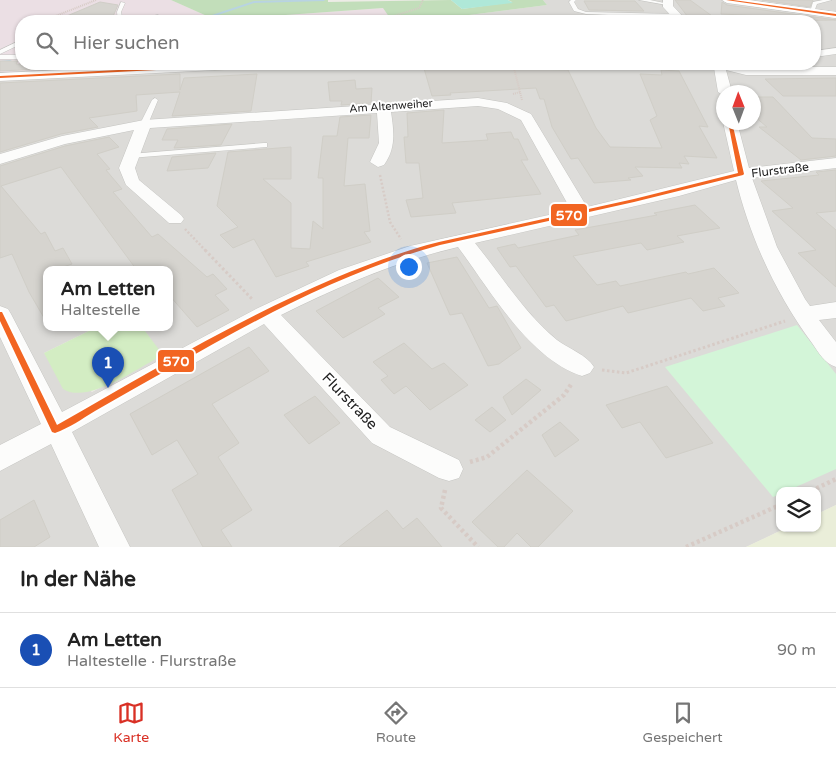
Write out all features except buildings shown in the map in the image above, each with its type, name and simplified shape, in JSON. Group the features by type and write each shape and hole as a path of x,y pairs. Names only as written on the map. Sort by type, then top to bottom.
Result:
{"street":[{"path":"727,0 836,15"},
{"path":"667,2 676,15"},
{"path":"821,53 836,51"},
{"path":"0,77 121,70"},
{"path":"720,70 723,85"},
{"path":"742,70 836,71"},
{"name":"Am Altenweiher","path":"0,159 62,140 144,124 478,102 502,106 526,117"},
{"path":"378,162 386,149 387,140 383,107"},
{"path":"526,117 582,212"},
{"path":"144,124 130,156 127,168 132,182 175,219"},
{"path":"732,130 741,174 767,247 784,283 804,315 836,358"},
{"name":"Flurstraße","path":"0,459 266,313 346,275 410,252 582,212 679,192 741,174 836,163"},
{"path":"462,239 536,335 559,354 582,367"},
{"path":"804,315 836,310"},
{"name":"Flurstraße","path":"266,313 381,435 449,468"},
{"path":"0,314 55,430 115,547"}],"lane":[{"path":"574,0 571,2 572,6 576,10 586,13 623,12 640,15"},
{"path":"641,0 667,2"},
{"path":"812,11 815,3 830,0"},
{"path":"120,15 123,2"},
{"path":"0,52 15,45"},
{"path":"0,58 15,57"},
{"path":"144,124 155,100"},
{"path":"130,156 264,145"}],"path":[{"path":"58,15 96,0"},
{"path":"398,15 419,8 423,0"},
{"path":"514,70 526,117"},
{"path":"378,162 390,222 410,252"},
{"path":"175,219 266,313"},
{"path":"478,547 441,508 449,468 487,457 564,395 582,367 626,372 804,315"},
{"path":"819,487 836,479"},
{"path":"686,547 776,507"}],"shaded area":[{"path":"0,0 171,0 205,15 15,15 15,70 60,70 0,73"},
{"path":"543,0 836,0 836,505 821,512 821,487 776,487 776,532 778,532 746,547 0,547 0,73 60,70 821,70 821,15 469,15 547,5"},
{"path":"384,8 388,15 286,15"}],"green space":[{"path":"171,0 328,0 328,2 451,0 462,9 512,2 508,0 543,0 547,5 469,15 388,15 383,8 286,15 205,15"},
{"path":"451,0 508,0 513,3 462,9"},
{"path":"797,325 836,374 836,469 796,487 776,487 776,496 773,497 665,367"},
{"path":"89,331 145,331 163,355 99,388 73,393 63,389 44,353"},
{"path":"836,505 836,547 746,547 778,532 821,532 821,512"}],"waterway":[{"path":"214,15 254,2 324,0"},
{"path":"0,62 10,61"}],"transit line":[{"name":"570","path":"727,0 836,15"},
{"name":"570","path":"0,77 137,70"},
{"name":"570","path":"0,314 55,430 228,332 318,288 363,269 439,243 581,213 741,174 732,130"}],"place":[{"name":"Am Letten","path":"108,388"}]}
